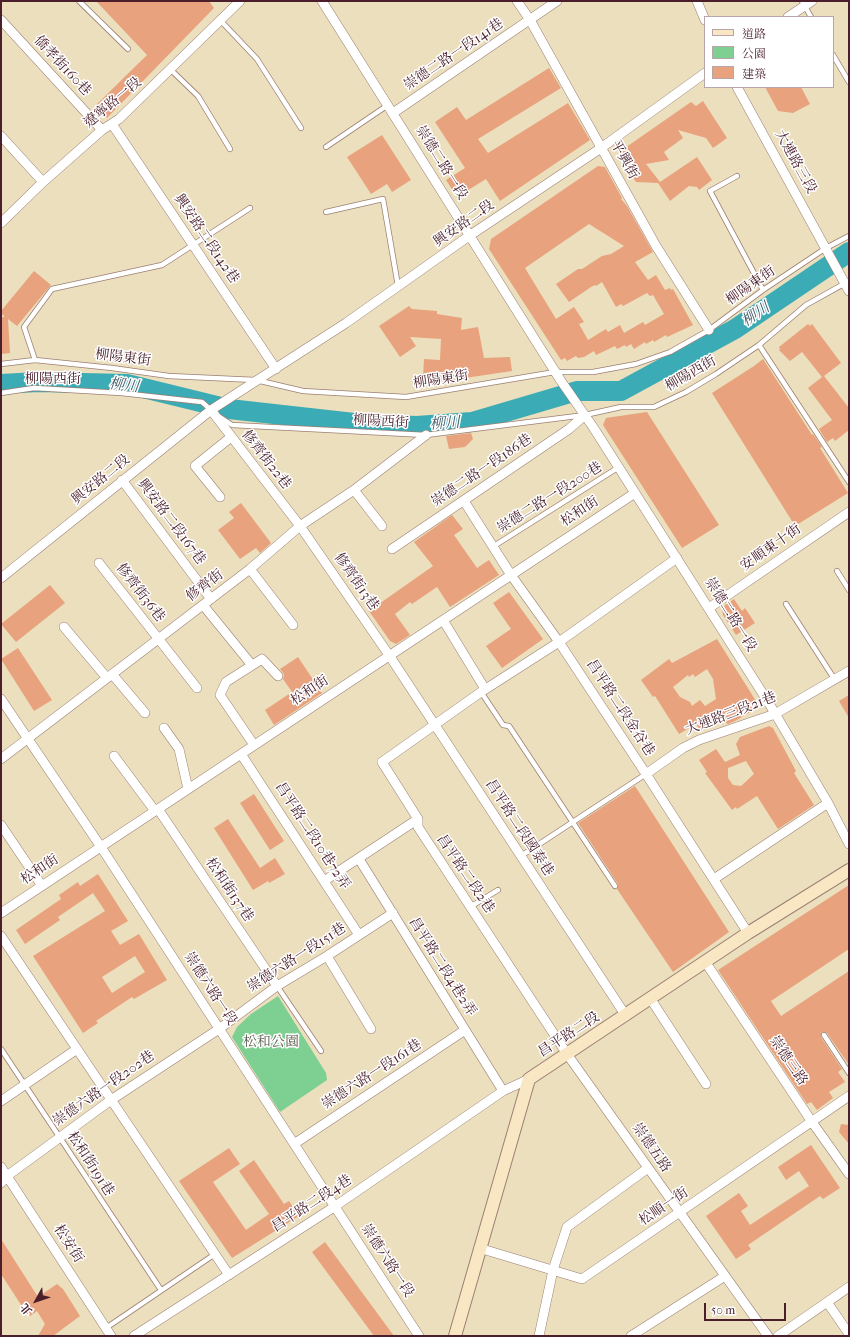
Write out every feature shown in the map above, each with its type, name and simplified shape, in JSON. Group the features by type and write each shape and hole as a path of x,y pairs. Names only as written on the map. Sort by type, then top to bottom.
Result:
{"street":[{"name":"遼寧路一段","path":"1,223 43,182 102,130 112,124 171,70 240,1"},
{"name":"崇德二路一段","path":"322,1 555,372 619,467 709,608 828,803 849,844"},
{"name":"平興街","path":"517,1 530,20 656,246 709,330"},
{"name":"崇德二路一段141巷","path":"393,113 557,1"},
{"path":"697,1 704,18"},
{"path":"789,16 806,3"},
{"name":"僑孝街160巷","path":"1,20 102,130"},
{"name":"興安路二段","path":"1,578 122,480 215,408 256,380 276,369 601,148 704,74"},
{"name":"大連路三段","path":"738,88 846,283"},
{"name":"興安路二段142巷","path":"112,124 276,369"},
{"path":"1,136 43,182"},
{"name":"修齊街22巷","path":"215,408 231,437 300,526"},
{"name":"崇德二路一段186巷","path":"392,549 464,501 569,428 585,415"},
{"name":"修齊街","path":"1,759 250,569 300,526 354,490 426,435"},
{"path":"220,496 195,466 231,437"},
{"name":"興安路二段167巷","path":"122,480 251,664"},
{"path":"354,490 382,526"},
{"name":"松和街","path":"1,913 635,493"},
{"name":"昌平路二段金谷巷","path":"464,501 511,575 560,642 748,933"},
{"name":"安順東十街","path":"709,608 849,512"},
{"name":"修齊街13巷","path":"300,526 389,655"},
{"path":"434,724 560,642 677,558"},
{"name":"修齊街36巷","path":"99,564 197,688"},
{"path":"250,569 293,625"},
{"path":"443,620 483,691"},
{"path":"64,627 145,713"},
{"name":"昌平路二段國泰巷","path":"389,655 626,1016"},
{"path":"254,746 220,695 226,682 251,664 262,659 278,676"},
{"name":"大連路三段21巷","path":"646,774 683,748 699,740 775,714 849,671"},
{"name":"崇德六路一段","path":"1,699 101,847 419,1336"},
{"name":"昌平路二段2巷","path":"434,724 382,762 418,819 418,828 567,1054"},
{"path":"164,728 179,749 188,789"},
{"name":"昌平路二段10巷72弄","path":"241,754 359,935"},
{"name":"松和街137巷","path":"114,756 157,810 277,986"},
{"path":"714,879 828,803"},
{"path":"324,881 418,819"},
{"path":"1,824 42,886"},
{"name":"昌平路二段4巷2弄","path":"359,858 503,1091"},
{"name":"昌平路二段","path":"529,1079 626,1016 650,998 706,963 748,933 849,870"},
{"name":"崇德六路一段151巷","path":"219,1029 277,986 328,956 393,913"},
{"path":"1,936 228,1275"},
{"path":"328,956 371,1029"},
{"name":"崇德三路","path":"706,963 812,1122 849,1174"},
{"path":"650,998 706,1084"},
{"name":"崇德六路一段202巷","path":"4,1180 59,1137 111,1100 219,1029"},
{"name":"崇德六路一段161巷","path":"294,1144 465,1030"},
{"path":"1,1101 76,1049"},
{"name":"崇德五路","path":"567,1054 768,1336"},
{"path":"455,1336 479,1248 529,1079"},
{"name":"昌平路二段4巷","path":"134,1336 334,1206 503,1091 529,1079"},
{"name":"松順一街","path":"479,1248 582,1279 849,1096"},
{"name":"松安街","path":"1,1167 4,1180 112,1336"},
{"path":"539,1336 553,1270 567,1226 648,1168"},
{"path":"631,1336 725,1276"},
{"path":"778,1336 849,1287"},
{"path":"827,1302 849,1334"}],"lane":[{"path":"79,1 128,50"},
{"path":"806,3 811,16"},
{"path":"220,20 257,59 300,128"},
{"path":"834,57 849,82"},
{"path":"171,70 198,96 230,149"},
{"path":"326,147 388,105"},
{"path":"737,176 710,191 763,290"},
{"path":"326,212 383,199 398,286"},
{"path":"35,360 24,327 52,289 162,265 250,208"},
{"name":"柳陽東街","path":"1,364 35,360 169,376 256,380 303,391 406,397 555,372 593,372 636,364 670,352 709,330 763,290 849,236"},
{"name":"柳陽西街","path":"1,393 34,388 121,393 202,402 215,408 232,425 426,435 585,415 621,407 654,407 686,392 759,345 806,305 846,283"},
{"path":"759,345 849,482"},
{"name":"崇德二路一段200巷","path":"494,546 619,467"},
{"path":"838,571 849,590"},
{"path":"786,604 835,680"},
{"path":"483,691 503,725 509,726 615,886"},
{"path":"521,856 646,774"},
{"path":"470,907 498,890"},
{"path":"277,986 321,1051"},
{"path":"824,1035 849,1073"},
{"name":"松和街191巷","path":"1,1049 161,1290"},
{"path":"106,1328 215,1254"}],"green space":[{"name":"松和公園","path":"278,996 326,1073 327,1080 280,1112 232,1037 237,1027 251,1014"}],"building":[{"path":"96,1 209,1 214,8 107,118 95,106 147,55"},
{"path":"549,68 561,88 478,139 488,153 568,103 590,140 500,201 486,179 457,197 446,180 465,168 435,122 457,107 466,120"},
{"path":"766,88 802,88 810,104 793,113 778,111"},
{"path":"703,101 727,138 713,148 706,138 678,130 683,138 664,152 669,160 646,164 660,182 697,157 712,180 699,190 697,187 689,186 670,201 658,183 636,182 620,158 622,150 691,102 696,106"},
{"path":"382,135 411,180 392,192 387,184 371,194 347,157"},
{"path":"598,166 605,167 622,198 621,199 627,206 653,252 635,262 648,280 656,275 665,290 670,288 671,290 673,289 693,325 667,337 666,335 654,342 653,340 646,344 645,342 634,349 631,344 617,349 615,346 596,355 594,351 584,357 578,358 576,356 567,361 565,358 561,360 489,249 491,239","holes":["589,224 624,246 611,254 602,256 582,269 578,269 556,284 569,302 591,287 602,282 616,307 621,304 623,306 647,293 650,296 653,295 664,314 645,325 643,322 624,333 620,325 608,332 606,329 588,340 579,324 584,322 574,307 556,319 525,268"]},
{"path":"34,271 51,285 17,326 8,319 10,353 1,354 1,317 5,317 1,311"},
{"path":"409,306 412,309 437,311 437,314 462,318 461,330 478,327 484,358 510,357 512,371 458,379 458,382 452,383 423,378 424,359 440,360 441,339 410,337 416,346 400,357 379,326"},
{"path":"808,324 810,326 812,324 841,363 824,376 849,408 849,430 835,441 833,438 827,442 819,429 832,420 808,388 822,377 802,352 790,361 779,350 779,347"},
{"path":"763,359 812,435 813,434 822,447 820,448 848,493 795,526 712,393"},
{"path":"647,412 719,525 682,548 603,425 606,418"},
{"path":"471,433 473,439 465,447 449,449 446,436"},
{"path":"241,503 271,543 260,553 256,548 240,559 218,530 234,518 229,512"},
{"path":"452,515 463,529 454,535 477,568 489,560 499,575 450,607 437,587 412,604 410,602 395,614 410,635 396,644 390,641 369,611 433,566 414,542"},
{"path":"50,585 65,603 16,642 1,624"},
{"path":"509,592 543,639 502,668 486,646 511,629 493,603"},
{"path":"734,599 742,611 745,608 755,623 736,635 723,615 722,609"},
{"path":"717,639 756,701 754,710 728,724 719,719 701,731 696,724 679,734 655,696 653,697 641,680 669,659 672,663","holes":["707,669 713,679 716,699 705,706 700,700 692,706 690,702 680,697 673,687 688,675 689,677 693,674 695,677"]},
{"path":"18,648 52,700 34,711 1,659"},
{"path":"298,657 322,693 274,725 265,710 292,692 283,679 284,674 280,669"},
{"path":"849,695 849,718 839,701"},
{"path":"769,726 773,728 796,771 794,773 814,805 778,829 757,796 737,809 736,807 732,810 705,773 707,772 699,760 716,749 725,762 740,755 736,744 740,737","holes":["746,761 754,774 741,786 733,785 728,778 728,768"]},
{"path":"635,786 729,932 673,972 617,889 618,884 578,823"},
{"path":"254,794 284,841 270,850 240,803"},
{"path":"228,819 260,868 275,858 285,874 269,883 268,881 253,890 214,828"},
{"path":"98,874 128,921 111,931 120,945 139,934 167,980 134,999 132,997 96,1021 98,1023 83,1033 33,956 105,911 93,893 58,917 60,920 25,944 16,930 61,899 59,895 78,882 80,886","holes":["135,956 145,972 112,993 102,977"]},
{"path":"849,885 849,949 771,1001 781,1016 849,971 849,1065 827,1033 822,1032 821,1037 842,1069 838,1072 845,1082 829,1092 833,1098 817,1110 811,1102 807,1104 718,970"},
{"path":"841,1124 849,1125 849,1144 839,1132"},
{"path":"811,1145 840,1188 823,1199 820,1196 748,1245 751,1249 736,1259 706,1216 739,1193 748,1206 741,1211 750,1225 809,1186 799,1171 786,1180 778,1167"},
{"path":"229,1148 240,1164 213,1182 246,1230 269,1214 239,1171 254,1160 284,1204 289,1201 299,1216 232,1258 179,1181"},
{"path":"1,1239 38,1297 57,1284 63,1289 80,1316 53,1336 38,1336 45,1324 37,1311 30,1316 25,1311 1,1274"},
{"path":"325,1242 394,1336 374,1336 312,1252"}],"waterway":[{"name":"柳川","path":"1,384 38,382 127,384 229,409 363,424 417,426 472,422 577,391 621,391 735,329 849,252"}]}
